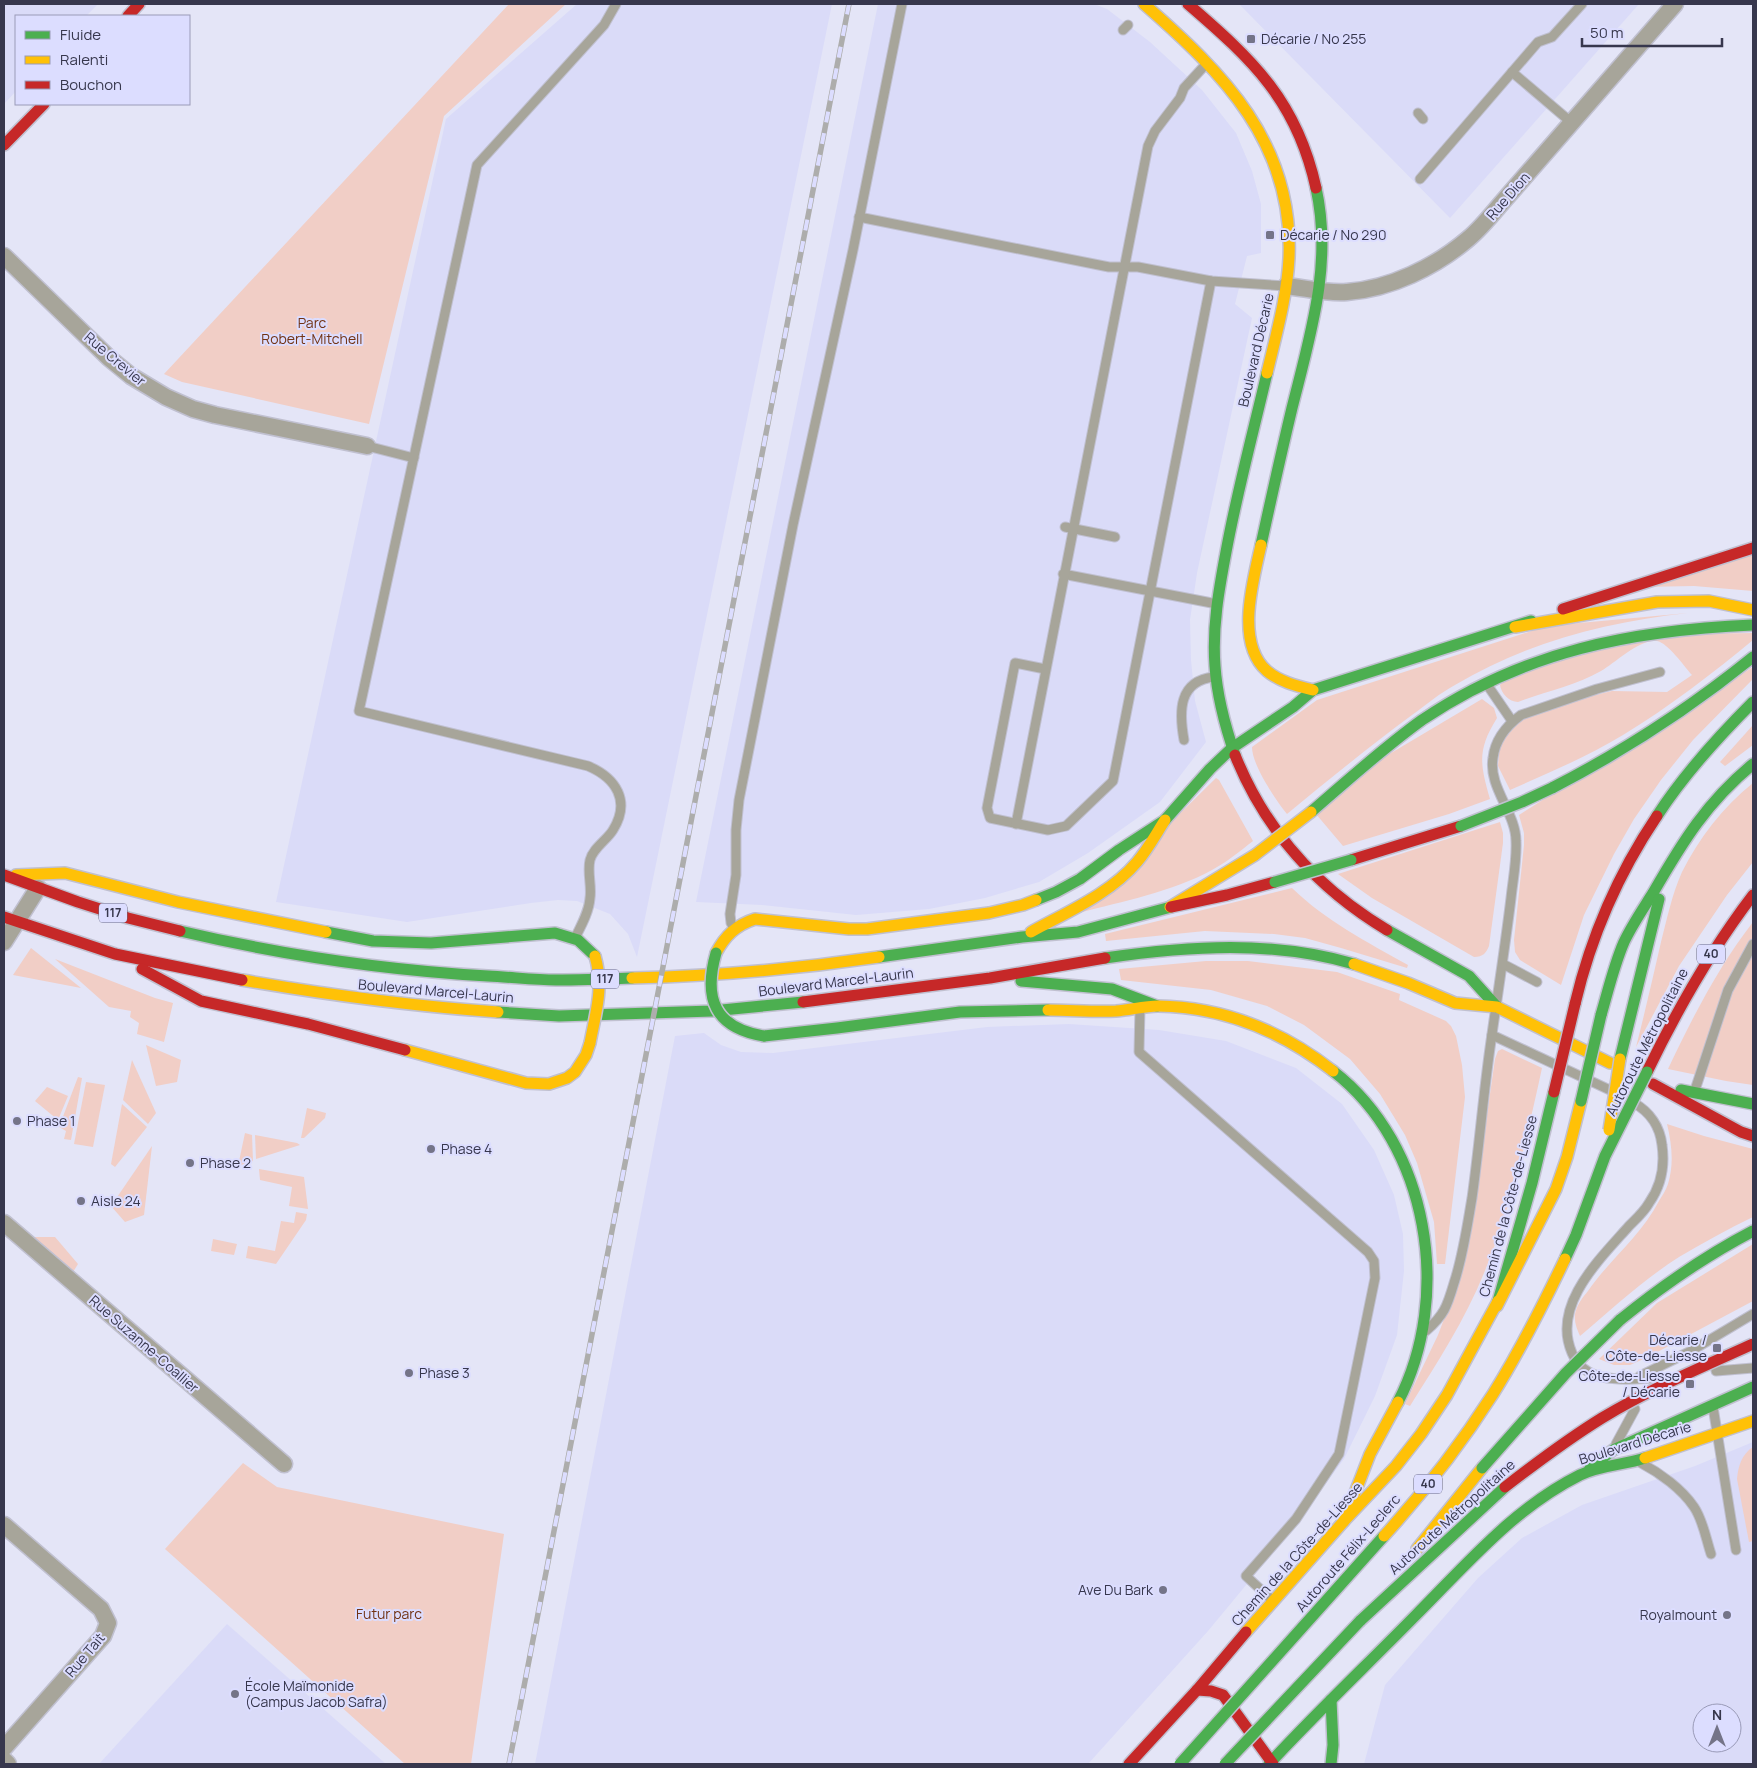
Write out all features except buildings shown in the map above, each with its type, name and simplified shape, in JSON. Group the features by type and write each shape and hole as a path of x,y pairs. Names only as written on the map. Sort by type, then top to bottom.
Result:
{"main road":[{"path":"129,15 139,4"},
{"name":"Boulevard Décarie","path":"1144,4 1188,42 1235,95 1252,119 1264,140 1273,162 1282,192 1288,228 1289,256 1281,315 1236,501 1217,604 1214,649 1216,677 1223,716 1232,748 1251,791 1265,816 1282,840 1314,876 1360,913 1470,977 1496,1007"},
{"path":"1188,4 1252,62 1267,80 1293,123 1313,174 1319,206 1323,250 1314,322 1267,518 1255,577 1249,621 1252,649 1265,670 1286,682 1313,690"},
{"path":"4,145 43,105"},
{"path":"1022,937 1094,896 1124,874 1136,862 1165,820 1210,769 1232,748 1293,707 1313,690 1516,627 1569,606 1753,548"},
{"path":"1516,627 1625,606 1657,602 1709,601 1753,610"},
{"path":"1170,907 1255,855 1311,812 1405,733 1450,703 1486,683 1547,657 1608,640 1683,628 1753,625"},
{"path":"1170,907 1227,895 1351,860 1461,826 1514,806 1624,750 1669,722 1719,686 1753,657"},
{"name":"Chemin de la Côte-de-Liesse","path":"1128,1764 1197,1690 1344,1521 1396,1466 1421,1434 1462,1370 1496,1306 1532,1182 1575,1004 1596,930 1638,844 1676,786 1753,702"},
{"path":"1496,1306 1556,1189 1567,1157 1601,1015 1624,942 1686,835 1709,804 1753,764"},
{"path":"1165,820 1119,850 1080,879 1040,899 1005,910 867,929 755,919 745,922 734,928 723,940 716,953 710,981 711,996 721,1016 735,1028 752,1035 764,1036 852,1027 972,1011 1039,1009 1113,1011 1157,1006 1206,1012 1249,1022 1288,1039 1320,1059 1375,1115 1394,1143 1407,1168 1420,1210 1425,1241 1426,1273 1420,1336 1410,1375 1397,1404 1373,1447 1344,1521"},
{"path":"1605,1156 1620,1059 1666,868"},
{"path":"4,876 65,873 178,902 374,941 432,942 555,933 581,940 594,956 600,972 600,989 590,1043 582,1064 573,1075 563,1081 539,1085 300,1022 201,1001 114,954"},
{"name":"Boulevard Marcel-Laurin","path":"4,876 114,914 231,943 345,963 496,978 556,980 725,975 822,965 1093,929 1170,907"},
{"name":"Autoroute Métropolitaine","path":"1605,1156 1685,995 1728,928 1753,895"},
{"name":"Boulevard Marcel-Laurin","path":"11,920 114,954 205,974 355,999 434,1008 559,1016 712,1011 788,1004 990,978 1088,960 1159,950 1223,947 1283,949 1337,959 1400,980 1455,1003 1496,1007 1653,1084"},
{"path":"990,978 1112,989 1157,1006"},
{"path":"1653,1084 1753,1104"},
{"path":"1653,1084 1741,1132 1753,1136"},
{"name":"Autoroute Félix-Leclerc","path":"1180,1764 1404,1514 1463,1439 1508,1369 1541,1310 1576,1235 1605,1156"},
{"path":"1225,1764 1360,1621 1482,1468 1545,1394 1583,1354 1620,1320 1681,1273 1720,1248 1753,1231"},
{"name":"Autoroute Métropolitaine","path":"1360,1621 1505,1487 1563,1444 1643,1395 1697,1368 1753,1344"},
{"path":"1583,1473 1613,1450 1753,1387"},
{"name":"Boulevard Décarie","path":"1331,1700 1444,1587 1476,1552 1503,1527 1545,1495 1583,1473 1636,1460 1753,1421"},
{"path":"1197,1690 1212,1691 1223,1696 1271,1763 1331,1700"},
{"path":"1331,1700 1333,1745 1331,1764"}],"street":[{"name":"Rue Dion","path":"1286,286 1346,292 1379,286 1411,275 1447,255 1480,227 1675,4"},
{"name":"Rue Crevier","path":"4,256 109,358 135,379 166,397 215,415 367,446"},
{"path":"4,942 11,920 38,888"},
{"name":"Rue Suzanne-Coallier","path":"4,1224 284,1464"},
{"name":"Rue Tait","path":"4,1525 101,1609 108,1623 103,1636 4,1748"},
{"path":"4,1760 8,1764"}],"lane":[{"path":"575,938 585,919 590,899 590,859 614,829 620,810 620,796 616,786 598,771 588,766 359,711 477,165 604,25 616,4"},
{"path":"734,928 731,923 730,914 736,875 736,830 739,800 793,525 859,217 902,4"},
{"path":"1420,179 1538,42 1552,37 1582,4"},
{"path":"1016,824 1063,574 1069,528 1150,139 1180,98 1184,88 1207,63"},
{"path":"1512,72 1572,123"},
{"path":"859,217 1109,267 1138,267 1211,281 1286,286"},
{"path":"1045,669 1016,663 987,808 990,818 1048,830 1066,826 1113,781 1211,281"},
{"path":"367,446 414,458"},
{"path":"1069,528 1115,537"},
{"path":"1063,574 1217,604"},
{"path":"1420,1336 1441,1317 1452,1290 1466,1236 1503,964 1516,834 1494,777 1492,760 1497,742 1512,721 1534,709 1660,672"},
{"path":"1184,740 1180,717 1183,701 1194,683 1203,678 1216,677"},
{"path":"1486,683 1512,721"},
{"path":"1690,1105 1728,990 1753,944"},
{"path":"1503,964 1537,982"},
{"path":"1140,1008 1139,1052 1368,1252 1376,1268 1371,1301 1339,1454 1296,1519 1246,1576 1274,1601"},
{"path":"1492,1035 1621,1096 1648,1113 1662,1138 1663,1159 1660,1182 1649,1204 1580,1286 1571,1306 1566,1326 1568,1344 1579,1365 1585,1370 1603,1378 1625,1379 1658,1378 1753,1368"},
{"path":"1625,1379 1650,1372 1676,1359 1753,1314"},
{"path":"1613,1450 1623,1429 1647,1390 1676,1359"},
{"path":"1712,1406 1736,1550"},
{"path":"1636,1460 1673,1485 1694,1507 1699,1516 1711,1554"}],"shaded area":[{"path":"4,4 98,4 87,15 15,15 15,92 4,104"},
{"path":"577,4 832,4 637,957 628,934 610,914 577,901 558,900 531,903 407,922 276,902 446,119"},
{"path":"878,4 1094,4 1107,9 1150,42 1202,90 1236,133 1252,171 1261,204 1261,253 1247,256 1235,304 1252,318 1197,573 1190,620 1195,701 1206,742 1160,802 1088,853 1039,882 985,898 929,909 856,915 762,905 696,902"},
{"path":"1239,4 1639,4 1450,218"},
{"path":"1069,1024 1159,1030 1226,1041 1296,1068 1342,1104 1374,1150 1394,1195 1403,1234 1404,1271 1397,1335 1375,1396 1344,1459 1286,1537 1208,1631 1088,1764 535,1764 675,1036 704,1033 721,1045 741,1052 773,1053 987,1027"},
{"path":"1753,1442 1753,1764 1364,1764 1385,1685 1478,1578 1522,1538 1582,1505 1695,1466"},
{"name":"École Maïmonide (Campus Jacob Safra)","path":"227,1624 386,1764 99,1764"}],"green space":[{"name":"Parc Robert-Mitchell","path":"509,4 566,4 444,116 369,424 182,382 164,374"},
{"path":"1753,553 1753,591 1694,586 1642,587"},
{"path":"1688,613 1627,622 1568,636 1510,657 1482,670 1433,699 1364,751 1287,814 1271,791 1256,763 1252,747 1317,700 1547,626"},
{"path":"1753,633 1753,640 1738,653 1690,690 1640,724 1581,758 1510,790 1498,766 1500,742 1510,728 1524,719 1583,698 1612,691 1667,692 1692,675 1666,646 1657,641 1651,641 1636,647 1592,676 1518,702 1509,699 1504,694 1500,685 1504,681 1560,658 1637,638 1669,635"},
{"path":"1753,667 1753,679 1693,740 1661,780 1634,819 1614,854 1584,915 1561,985 1520,960 1515,952 1514,940 1524,845 1524,833 1519,815"},
{"path":"1482,699 1494,708 1497,718 1486,739 1482,757 1484,776 1490,799 1449,814 1343,846 1316,814 1386,756"},
{"path":"1753,725 1753,745 1725,766 1720,762"},
{"path":"1216,778 1219,780 1253,841 1223,864 1197,878 1147,895 1079,913"},
{"path":"1753,783 1753,862 1727,895 1679,966 1636,1047 1675,889 1682,872 1704,835 1732,802"},
{"path":"1500,822 1503,843 1489,946 1485,953 1480,956 1474,957 1372,898 1338,874"},
{"path":"1292,888 1333,921 1408,965 1407,968 1305,938 1274,934 1205,931 1106,941 1105,934"},
{"path":"1753,922 1753,1085 1668,1069 1707,993 1729,956"},
{"path":"31,948 81,988 13,975"},
{"path":"55,959 155,998 173,1003 164,1042 137,1034 139,1023 130,1017 131,1011 109,1007"},
{"path":"1206,961 1248,961 1337,972 1400,994 1399,1000 1446,1021 1451,1026 1456,1036 1462,1065 1465,1097 1445,1264 1437,1264 1434,1222 1417,1163 1405,1135 1380,1094 1350,1059 1304,1025 1267,1006 1211,990 1121,980 1119,969"},
{"path":"146,1045 181,1060 177,1082 156,1086"},
{"path":"1502,1049 1542,1068 1518,1172 1494,1248 1468,1308 1410,1406 1405,1404 1438,1335 1454,1293 1478,1178 1495,1059 1498,1051"},
{"path":"132,1060 156,1113 148,1124 123,1100"},
{"path":"78,1077 82,1078 71,1140 64,1139 66,1131 59,1127"},
{"path":"86,1082 105,1085 93,1147 74,1144"},
{"path":"47,1087 68,1096 58,1120 35,1101"},
{"path":"122,1104 147,1127 115,1167 111,1164"},
{"path":"307,1108 326,1113 325,1118 304,1138 301,1138"},
{"path":"1667,1124 1753,1149 1753,1217 1679,1257 1653,1275 1580,1336 1575,1317 1580,1302 1652,1214 1667,1186 1670,1177 1672,1154"},
{"path":"245,1133 252,1135 253,1161 238,1166"},
{"path":"255,1135 297,1143 300,1145 256,1159"},
{"path":"152,1146 144,1215 125,1222 111,1206"},
{"path":"259,1169 304,1177 308,1209 289,1206 292,1187 260,1180"},
{"path":"296,1212 307,1214 306,1220 276,1264 246,1258 248,1246 275,1251 281,1221 294,1223"},
{"path":"33,1237 55,1237 78,1264 73,1272"},
{"path":"213,1239 237,1244 234,1255 211,1251"},
{"path":"1753,1244 1753,1301 1630,1365 1614,1365 1599,1359 1657,1303"},
{"path":"1753,1447 1753,1541 1749,1542 1737,1479 1741,1461"},
{"name":"Futur parc","path":"243,1463 277,1487 504,1534 471,1764 405,1764 165,1549"}],"railway":[{"path":"509,1764 849,4"}],"traffic: fast":[{"path":"1261,545 1317,300 1322,244 1321,216 1316,188"},
{"path":"1235,755 1225,722 1218,688 1214,651 1215,623 1230,530 1267,373"},
{"path":"1036,900 1080,879 1119,850 1165,820 1210,769 1232,748 1293,707 1313,690 1531,621"},
{"path":"1311,812 1379,753 1422,720 1461,696 1500,677 1540,661 1581,648 1622,639 1665,632 1753,625"},
{"path":"1552,788 1656,728 1705,694 1753,657"},
{"path":"1657,816 1678,785 1702,756 1753,702"},
{"path":"1601,1015 1620,951 1638,917 1697,823 1722,793 1753,764"},
{"path":"1461,826 1552,788"},
{"path":"1275,882 1351,860"},
{"path":"1620,1059 1659,899"},
{"path":"879,957 1022,937 1078,932 1171,907"},
{"path":"1387,930 1469,976 1497,1007"},
{"path":"180,931 295,954 410,970 548,980 632,978"},
{"path":"326,932 373,941 431,943 555,933 578,940 595,956"},
{"path":"1105,958 1168,950 1230,947 1293,951 1354,964"},
{"path":"716,953 711,984 717,1009 734,1026 747,1032 764,1036"},
{"path":"1021,981 1112,989 1157,1006"},
{"path":"498,1012 559,1016 712,1011 803,1002"},
{"path":"764,1036 960,1012 1048,1010"},
{"path":"1581,1101 1601,1015"},
{"path":"1333,1071 1366,1102 1391,1139 1410,1180 1422,1224 1427,1270 1425,1316 1415,1360 1398,1402"},
{"path":"1565,1259 1576,1235 1605,1156 1647,1072"},
{"path":"1681,1090 1753,1104"},
{"path":"1498,1301 1532,1183 1554,1092"},
{"path":"1620,1320 1684,1272 1753,1231"},
{"path":"1482,1468 1566,1373 1620,1320"},
{"path":"1590,1468 1613,1450 1753,1387"},
{"path":"1269,1764 1473,1557 1513,1520 1556,1488 1580,1475 1596,1469 1645,1458"},
{"path":"1360,1621 1505,1487"},
{"path":"1180,1764 1384,1536"},
{"path":"1225,1764 1360,1621"},
{"path":"1331,1700 1333,1745 1331,1764"}],"traffic: slow":[{"path":"1144,4 1201,57 1226,84 1248,114 1266,145 1280,180 1287,217 1288,273 1284,302 1267,373"},
{"path":"1261,545 1249,611 1251,645 1257,659 1272,675 1289,683 1313,690"},
{"path":"1515,627 1657,602 1709,601 1753,610"},
{"path":"1255,855 1311,812"},
{"path":"1031,932 1087,902 1114,884 1141,857 1165,820"},
{"path":"1170,907 1255,855"},
{"path":"16,875 65,873 178,902 326,932"},
{"path":"716,953 723,941 732,932 742,924 755,919 849,929 867,929 989,913 1036,900"},
{"path":"590,1043 599,989 598,968 595,956"},
{"path":"632,978 756,971 879,957"},
{"path":"1354,964 1408,983 1455,1003 1497,1007 1610,1063"},
{"path":"242,980 433,1007 498,1012"},
{"path":"1048,1010 1116,1011 1158,1006 1206,1011 1228,1016 1272,1033 1314,1057 1333,1071"},
{"path":"405,1050 526,1083 549,1084 567,1078 575,1072 586,1055 590,1043"},
{"path":"1609,1130 1620,1059"},
{"path":"1497,1306 1556,1189 1567,1157 1581,1101"},
{"path":"1384,1536 1442,1467 1493,1394 1531,1328 1565,1259"},
{"path":"1246,1632 1344,1521 1396,1466 1421,1434 1447,1395 1498,1301"},
{"path":"1344,1521 1370,1454 1398,1402"},
{"path":"1645,1458 1753,1421"},
{"path":"1417,1549 1482,1468"}],"traffic: jam":[{"path":"129,15 139,4"},
{"path":"1188,4 1233,44 1269,84 1297,130 1308,157 1316,188"},
{"path":"4,145 43,105"},
{"path":"1563,609 1753,548"},
{"path":"1235,755 1247,782 1262,808 1278,833 1296,855 1338,896 1387,930"},
{"path":"1575,1004 1589,954 1607,906 1630,860 1657,816"},
{"path":"1351,860 1461,826"},
{"path":"4,875 128,918 180,931"},
{"path":"1171,907 1275,882"},
{"path":"1647,1072 1695,981 1753,895"},
{"path":"4,917 115,954 242,980"},
{"path":"803,1002 990,978 1105,958"},
{"path":"142,969 201,1001 308,1024 405,1050"},
{"path":"1554,1092 1575,1004"},
{"path":"1653,1084 1741,1132 1753,1136"},
{"path":"1505,1487 1540,1460 1620,1407 1753,1344"},
{"path":"1129,1764 1197,1690 1246,1632"},
{"path":"1197,1690 1211,1691 1223,1695 1273,1764"}],"place":[{"name":"Décarie / No 255","path":"1251,39"},
{"name":"Décarie / No 290","path":"1270,235"},
{"name":"Phase 1","path":"17,1121"},
{"name":"Phase 4","path":"431,1149"},
{"name":"Phase 2","path":"190,1163"},
{"name":"Aisle 24","path":"81,1201"},
{"name":"Décarie / Côte-de-Liesse","path":"1717,1348"},
{"name":"Phase 3","path":"409,1373"},
{"name":"Côte-de-Liesse / Décarie","path":"1690,1384"},
{"name":"Ave Du Bark","path":"1163,1590"},
{"name":"Royalmount","path":"1727,1615"},
{"name":"École Maïmonide (Campus Jacob Safra)","path":"235,1694"}]}
